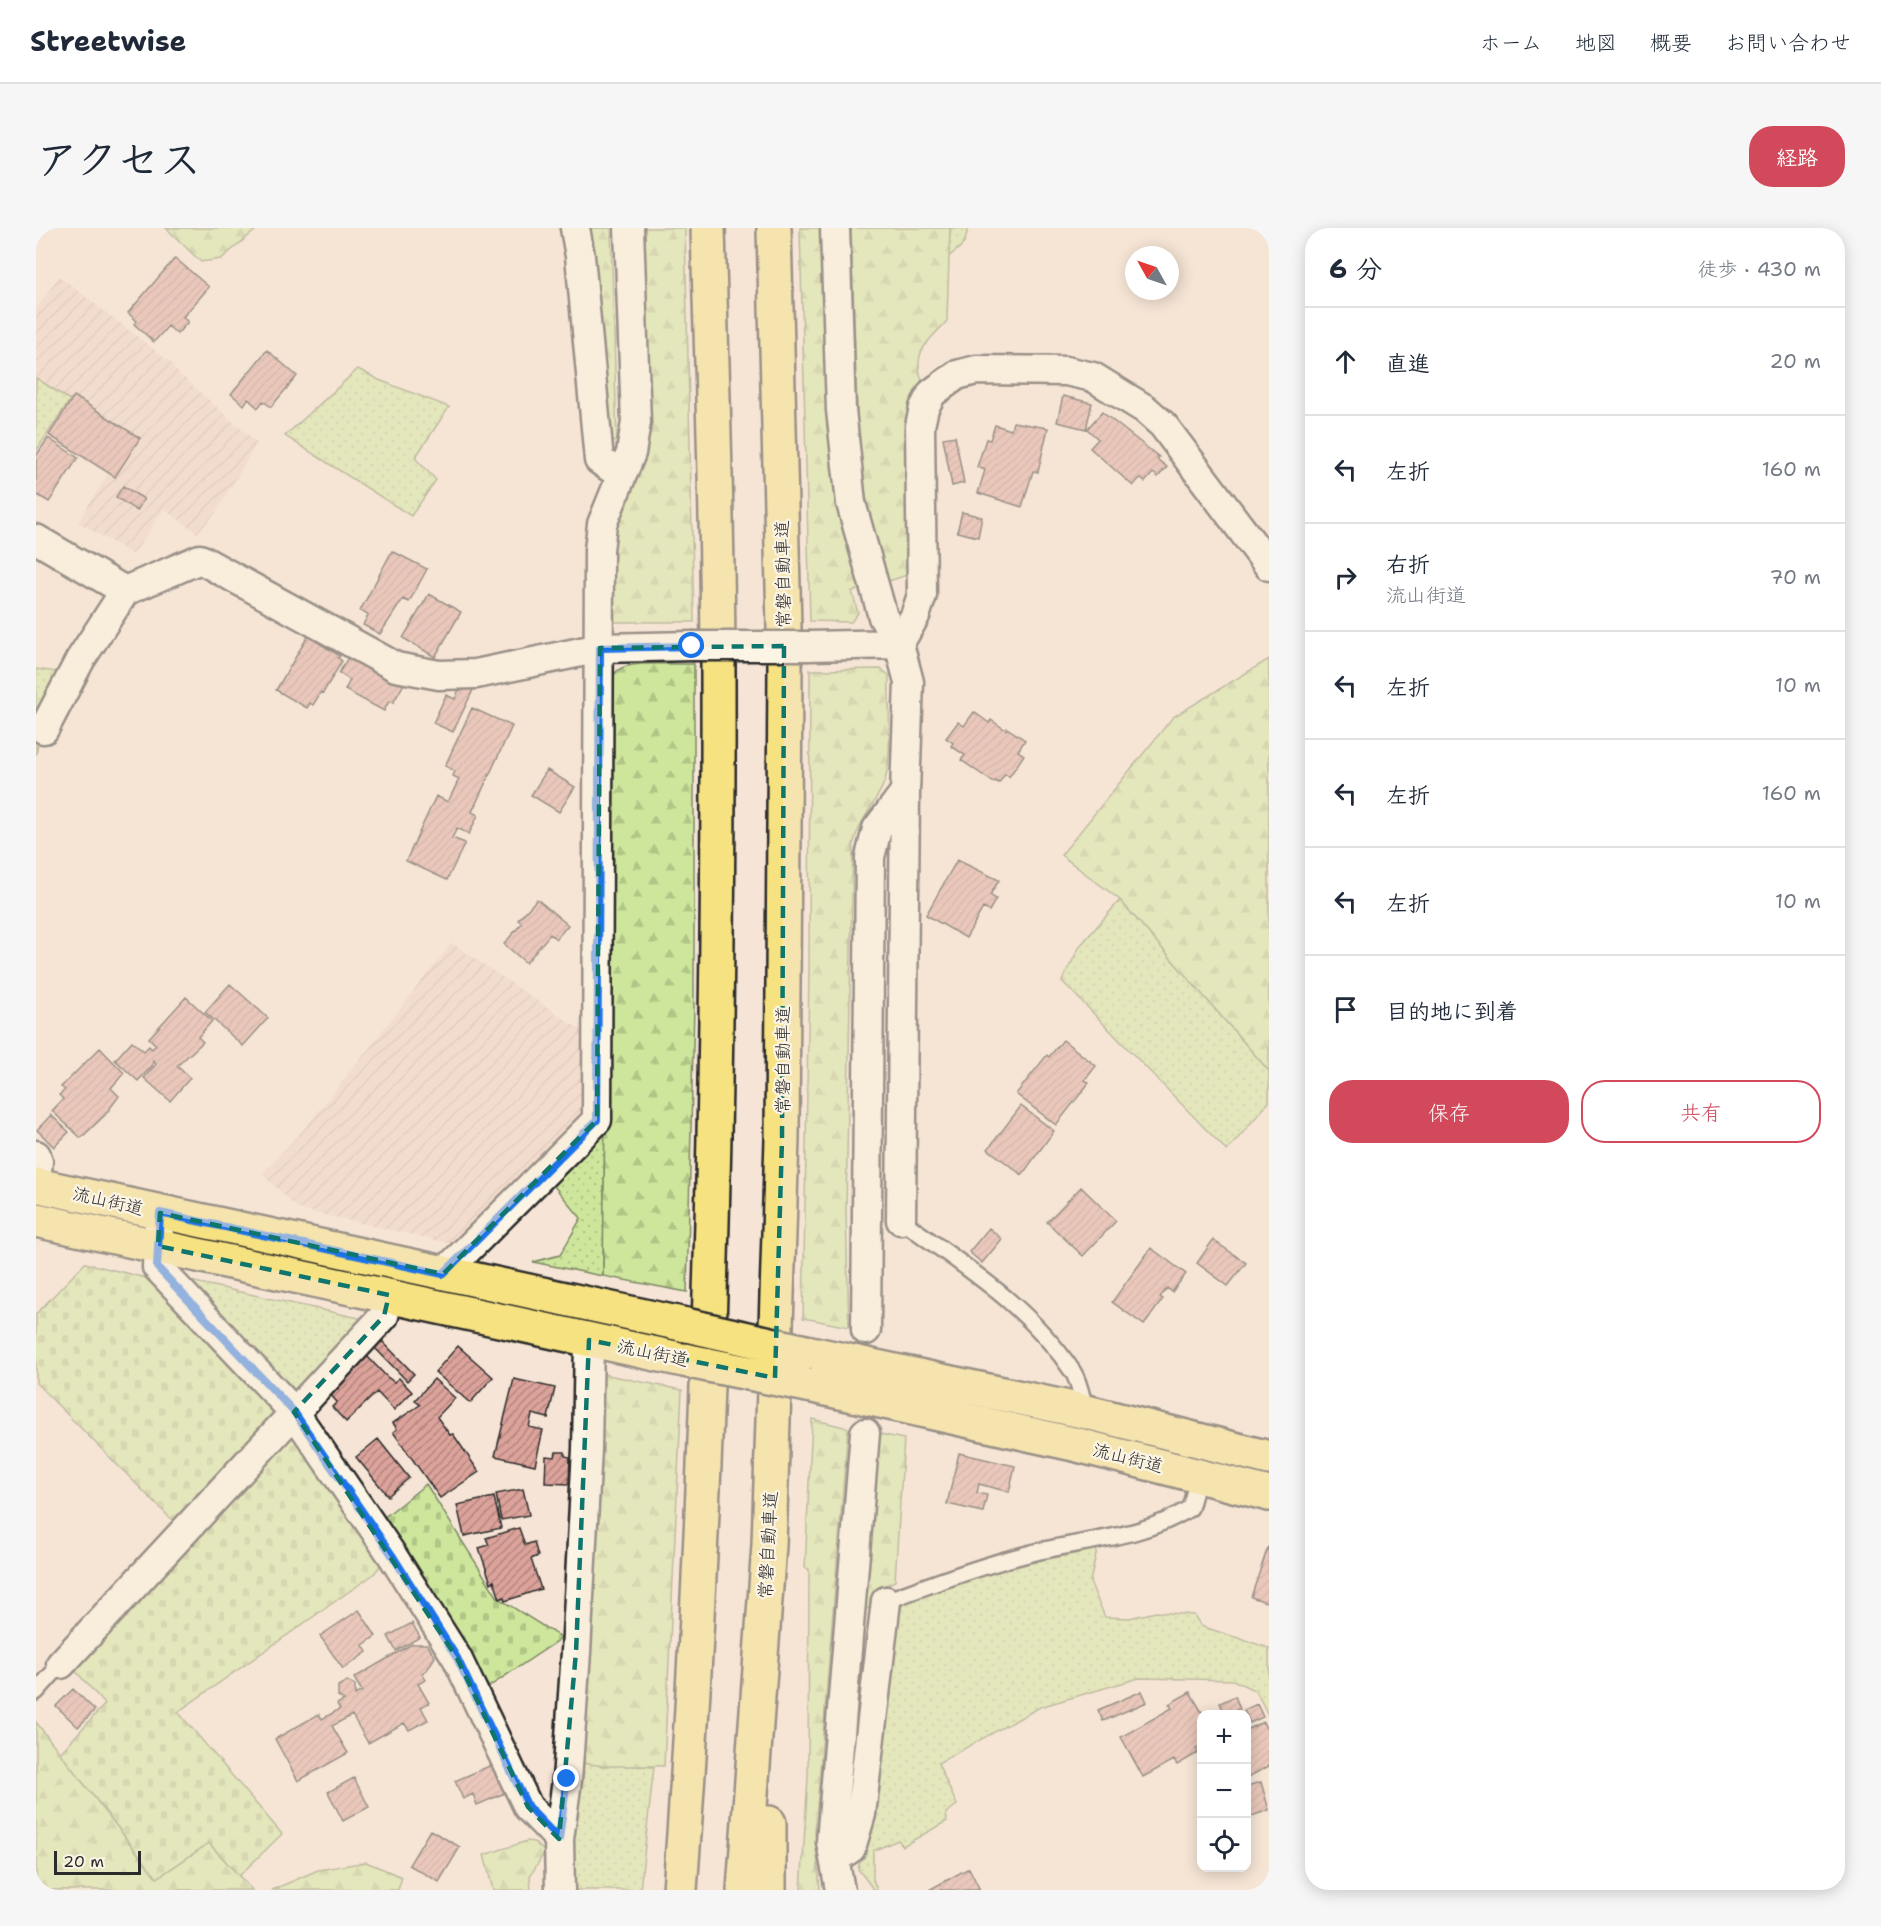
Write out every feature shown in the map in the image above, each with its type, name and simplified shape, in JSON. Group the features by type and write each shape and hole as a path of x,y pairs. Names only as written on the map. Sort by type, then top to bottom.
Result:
{"main road":[{"path":"680,1890 693,1715 708,1409 716,1142 718,666 708,228"},
{"name":"常磐自動車道","path":"744,1890 769,1545 782,1139 785,679 774,228"},
{"name":"流山街道","path":"36,1183 160,1213 1087,1412 1269,1458"},
{"name":"流山街道","path":"36,1220 808,1385 1078,1445 1269,1494"},
{"path":"769,1545 769,1890"},
{"path":"664,1890 693,1715"}],"street":[{"path":"575,228 580,256 599,460 621,475"},
{"path":"443,1274 597,1120 600,541 602,524 631,453 636,422 629,228"},
{"path":"835,228 841,410 851,503 882,617 899,644 909,682 905,792 901,1220"},
{"path":"899,644 915,616 922,595 920,426 924,408 932,393 942,383 957,375 976,370 1066,371 1093,377 1145,409 1184,450 1269,566"},
{"path":"36,539 125,591"},
{"path":"44,729 80,660 125,591 200,559 396,668 439,675 476,674 600,648 899,644"},
{"path":"866,1330 870,857 877,830 905,792"},
{"path":"36,1155 38,1161 36,1183"},
{"path":"160,1213 157,1267 294,1412 392,1555 457,1658 528,1807 559,1839"},
{"path":"49,1671 384,1316 388,1295"},
{"path":"560,1890 559,1839 567,1779 587,1449 589,1340"},
{"path":"840,1890 836,1858 831,1842 865,1432"},
{"path":"836,1858 851,1848 861,1814 886,1601"}],"lane":[{"path":"901,1220 969,1267 1023,1311 1074,1374 1087,1412"},
{"path":"886,1601 959,1574 1024,1555 1144,1529 1171,1520 1190,1508 1199,1476"},
{"path":"36,1692 49,1671"},
{"path":"840,1890 855,1890"}],"highlighted area":[{"path":"784,646 782,1139 775,1378 589,1340 576,1652 559,1839 528,1807 457,1658 294,1412 384,1316 389,1295 158,1246 160,1213 443,1274 597,1120 600,648"}],"shaded area":[{"path":"59,276 174,365 173,368 257,443 215,514 197,533 164,509 133,555 78,522 108,474 46,436 70,400 36,378 36,309"},
{"path":"452,943 584,1032 581,1121 456,1245 298,1209 262,1174 305,1128"}],"green space":[{"path":"166,228 258,228 221,259 201,262"},
{"path":"587,228 611,228 617,441 606,444"},
{"path":"635,228 685,228 694,622 608,622 616,508 637,477 642,454"},
{"path":"800,228 827,228 862,589 852,591 858,613 851,622 810,621"},
{"path":"851,228 950,228 947,321 928,341 921,354 919,370 922,381 913,398 911,411 913,573 886,582 867,503 858,437"},
{"path":"950,228 967,228 967,233 962,245 948,257"},
{"path":"358,369 379,380 449,407 415,458 436,480 411,516 285,436"},
{"path":"36,378 70,400 36,451"},
{"path":"1269,659 1269,1071 1120,900 1061,855 1173,717"},
{"path":"643,664 694,664 694,1006 687,1292 603,1276 610,687 615,674 624,667"},
{"path":"36,669 56,672 64,679 41,730 36,755"},
{"path":"881,669 889,675 887,773 880,791 859,827 853,845 846,1211 849,1327 803,1318 809,973 810,670"},
{"path":"1120,900 1269,1071 1269,1102 1227,1151 1062,981 1080,946"},
{"path":"605,1125 603,1276 533,1262 560,1255 581,1218 548,1179"},
{"path":"85,1263 150,1279 279,1414 177,1525 36,1383 36,1314"},
{"path":"186,1280 368,1320 293,1400"},
{"path":"603,1374 682,1390 664,1766 604,1766 583,1763"},
{"path":"812,1419 848,1428 815,1832 820,1890 801,1890 808,1777 809,1569 805,1568"},
{"path":"290,1430 385,1559 374,1574 178,1712 282,1834 239,1876 209,1843 157,1878 60,1753 105,1704 72,1667"},
{"path":"876,1433 904,1439 895,1581 878,1588 874,1608 861,1609"},
{"path":"426,1484 498,1598 562,1638 484,1690 381,1520"},
{"path":"1098,1545 1090,1582 1105,1617 1129,1618 1156,1612 1194,1615 1201,1626 1269,1648 1269,1717 1256,1691 1233,1680 1139,1678 1040,1707 938,1763 957,1805 946,1813 947,1821 903,1846 898,1840 873,1851 873,1879 877,1890 874,1890 858,1869 867,1832 896,1618 903,1604 949,1585 1026,1560"},
{"path":"36,1722 157,1878 209,1843 252,1890 36,1890"},
{"path":"583,1763 654,1767 640,1890 572,1890 573,1841"},
{"path":"527,1841 534,1842 545,1852 530,1876 531,1890 493,1890 484,1855"},
{"path":"366,1862 402,1877 398,1890 272,1890 318,1870"}],"building":[{"path":"175,258 209,287 183,317 188,322 177,334 168,326 154,342 134,324 137,321 128,313"},
{"path":"267,350 297,376 271,407 263,401 258,408 248,399 244,405 231,394"},
{"path":"74,396 140,438 115,477 49,435"},
{"path":"1063,396 1092,403 1086,429 1057,422"},
{"path":"1102,412 1159,457 1157,459 1167,467 1158,477 1153,473 1145,482 1140,478 1133,486 1090,448 1098,439 1087,429"},
{"path":"1013,422 1048,428 1038,472 1033,471 1022,507 978,493 985,470 977,467 986,439 990,440 995,425 1011,430"},
{"path":"955,436 964,483 952,486 943,438"},
{"path":"48,438 78,458 49,502 36,494 36,456"},
{"path":"123,486 144,499 137,511 116,497"},
{"path":"962,512 982,517 978,537 957,532"},
{"path":"392,551 427,569 409,602 403,599 380,634 363,625 368,615 360,611"},
{"path":"429,594 461,612 435,657 403,638"},
{"path":"308,636 340,656 338,658 342,661 323,693 321,692 313,705 310,703 307,708 276,690"},
{"path":"351,652 405,682 393,703 389,701 384,711 345,690 350,680 339,673"},
{"path":"466,686 473,690 453,732 433,723 446,695 455,699 460,687"},
{"path":"472,708 512,726 472,812 478,815 469,834 457,828 452,838 465,843 447,880 406,861 436,796 448,802 459,779 453,776 455,771 445,766"},
{"path":"974,712 989,723 991,720 1025,740 1018,751 1024,755 1009,777 1005,774 999,783 995,781 994,783 961,760 965,755 951,746 953,743 946,738 958,722 964,726"},
{"path":"547,770 575,787 559,812 531,795"},
{"path":"957,860 999,880 990,895 996,899 989,911 983,908 966,938 926,915"},
{"path":"537,899 568,925 556,939 550,934 526,963 504,944 522,923 518,920"},
{"path":"230,984 268,1018 243,1046 205,1012"},
{"path":"186,997 212,1021 198,1037 203,1042 177,1066 190,1078 170,1101 144,1078 156,1064 153,1061 152,1066 138,1081 115,1060 132,1041 144,1051 149,1046 152,1049 156,1045 149,1038"},
{"path":"1063,1040 1096,1066 1085,1080 1089,1083 1056,1125 1016,1094 1047,1055 1049,1057"},
{"path":"100,1048 124,1073 111,1088 119,1096 105,1115 81,1138 52,1111 63,1099 59,1095 65,1090 61,1087"},
{"path":"1021,1106 1054,1131 1022,1175 988,1149"},
{"path":"51,1115 69,1132 54,1147 37,1130"},
{"path":"1081,1187 1116,1221 1083,1256 1047,1222"},
{"path":"989,1228 1002,1239 982,1263 969,1252"},
{"path":"1213,1240 1246,1263 1228,1286 1197,1263"},
{"path":"1151,1248 1186,1274 1172,1292 1167,1288 1160,1297 1163,1299 1144,1325 1112,1302"},
{"path":"382,1341 414,1374 407,1381 375,1348"},
{"path":"458,1346 493,1377 470,1403 435,1372"},
{"path":"365,1354 386,1376 394,1382 399,1378 412,1392 394,1410 377,1392 346,1422 332,1407 337,1402 326,1390"},
{"path":"434,1379 455,1398 437,1417 450,1435 453,1434 479,1472 440,1498 393,1432 397,1429 393,1423 420,1405 415,1400"},
{"path":"514,1379 555,1388 548,1418 532,1414 529,1427 543,1430 535,1465 495,1456"},
{"path":"378,1439 409,1478 388,1496 356,1457"},
{"path":"556,1452 565,1452 565,1456 570,1457 569,1484 545,1483 546,1456 555,1457"},
{"path":"959,1453 1015,1466 1009,1492 979,1484 977,1493 987,1495 983,1512 947,1504"},
{"path":"523,1489 529,1515 501,1520 496,1494"},
{"path":"494,1497 501,1528 464,1536 457,1505"},
{"path":"519,1528 525,1545 534,1542 538,1556 531,1559 541,1589 505,1601 504,1597 500,1599 494,1581 491,1583 479,1548 489,1545 486,1538"},
{"path":"1269,1547 1269,1603 1251,1597"},
{"path":"359,1610 376,1636 363,1645 367,1652 343,1669 320,1636"},
{"path":"412,1623 420,1637 396,1651 388,1636"},
{"path":"412,1644 427,1644 435,1657 427,1670 422,1673 426,1680 418,1684 429,1703 421,1707 428,1720 409,1730 404,1723 368,1743 352,1715 332,1726 348,1753 298,1781 275,1739 319,1714 322,1719 340,1709 337,1704 344,1700 338,1696 338,1686 347,1681 355,1685 355,1695 362,1691 354,1678"},
{"path":"73,1689 95,1710 78,1727 56,1706"},
{"path":"1142,1691 1147,1702 1103,1721 1098,1710"},
{"path":"1190,1692 1201,1710 1197,1710 1197,1754 1177,1765 1174,1760 1143,1777 1121,1737 1172,1708 1169,1704"},
{"path":"1235,1696 1240,1709 1223,1710 1220,1703"},
{"path":"1257,1704 1263,1717 1251,1723 1251,1710 1244,1710"},
{"path":"1263,1722 1269,1734 1269,1766 1251,1775 1251,1764 1251,1728"},
{"path":"494,1764 507,1792 477,1805 473,1794 463,1799 455,1781"},
{"path":"354,1778 369,1807 343,1821 328,1792"},
{"path":"1261,1782 1269,1810 1251,1816 1251,1785"},
{"path":"430,1830 460,1847 439,1882 409,1865"},
{"path":"969,1868 980,1890 929,1890"}],"route":[{"path":"567,1779 559,1839 528,1807 457,1658 392,1555 294,1412 157,1267 160,1213 443,1274 461,1253 597,1120 600,648 692,646"}]}
